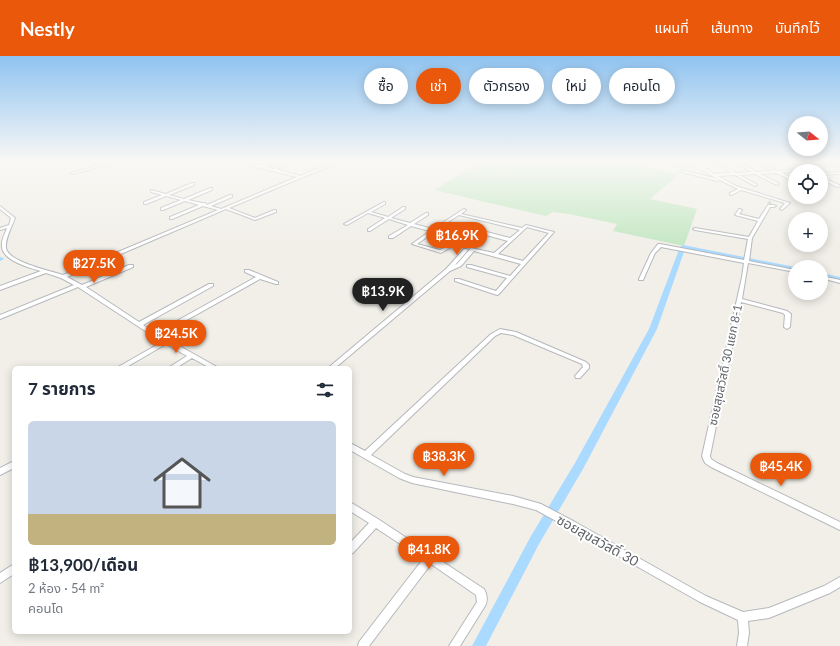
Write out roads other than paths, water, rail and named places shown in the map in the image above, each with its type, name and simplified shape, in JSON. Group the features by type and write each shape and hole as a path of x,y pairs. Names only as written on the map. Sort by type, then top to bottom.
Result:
{"street":[{"path":"145,203 182,189"},
{"path":"162,209 211,189"},
{"path":"64,277 273,189"},
{"path":"731,194 740,189 783,201 788,204 782,209"},
{"path":"152,191 203,205 224,209 255,219 275,211"},
{"path":"170,218 231,196"},
{"path":"762,199 766,197"},
{"path":"772,204 777,200"},
{"path":"772,204 783,201"},
{"path":"346,224 384,202"},
{"name":"ซอยสุขสวัสดิ์ 30 แยก 8-1","path":"772,204 759,220 750,238 739,300 706,456 708,461 714,465 840,526"},
{"path":"203,205 217,212"},
{"path":"0,207 3,212 13,218 1,243 5,252 14,259 64,277 99,297 138,325 166,342 211,366"},
{"path":"369,230 404,208"},
{"path":"451,246 441,252 414,244 464,210"},
{"path":"740,210 737,215 759,220"},
{"path":"367,212 453,236 465,248"},
{"path":"391,237 427,214"},
{"path":"458,214 523,229"},
{"path":"446,223 511,240"},
{"path":"0,229 9,226"},
{"path":"457,280 497,293 552,232 526,226 495,255"},
{"path":"695,229 750,238"},
{"path":"641,279 658,246 747,260 788,269"},
{"path":"332,366 448,270 465,248 473,247 472,250 524,264"},
{"path":"448,270 459,265 472,250"},
{"path":"0,317 131,266"},
{"path":"470,266 511,278"},
{"path":"0,288 46,271"},
{"path":"247,271 276,283"},
{"path":"156,335 260,276"},
{"path":"828,279 840,282"},
{"path":"138,325 211,286"},
{"path":"739,300 785,312 788,314 786,327"},
{"path":"366,455 500,330 514,333 584,363 586,368 578,376"},
{"path":"124,366 166,342"},
{"path":"174,366 192,356"},
{"name":"ซอยสุขสวัสดิ์ 30","path":"352,448 402,476 418,481 513,500 538,507 703,599 743,617"},
{"path":"0,472 12,465"},
{"path":"352,507 481,592 482,603 454,646"},
{"path":"352,548 375,522"},
{"path":"363,646 430,558"},
{"path":"0,578 12,570"},
{"path":"742,646 744,633 743,617 769,613 827,590 840,582"}],"waterway":[{"path":"479,646 535,540 579,466 653,329 683,247 788,268"},
{"path":"828,276 840,279"}]}
